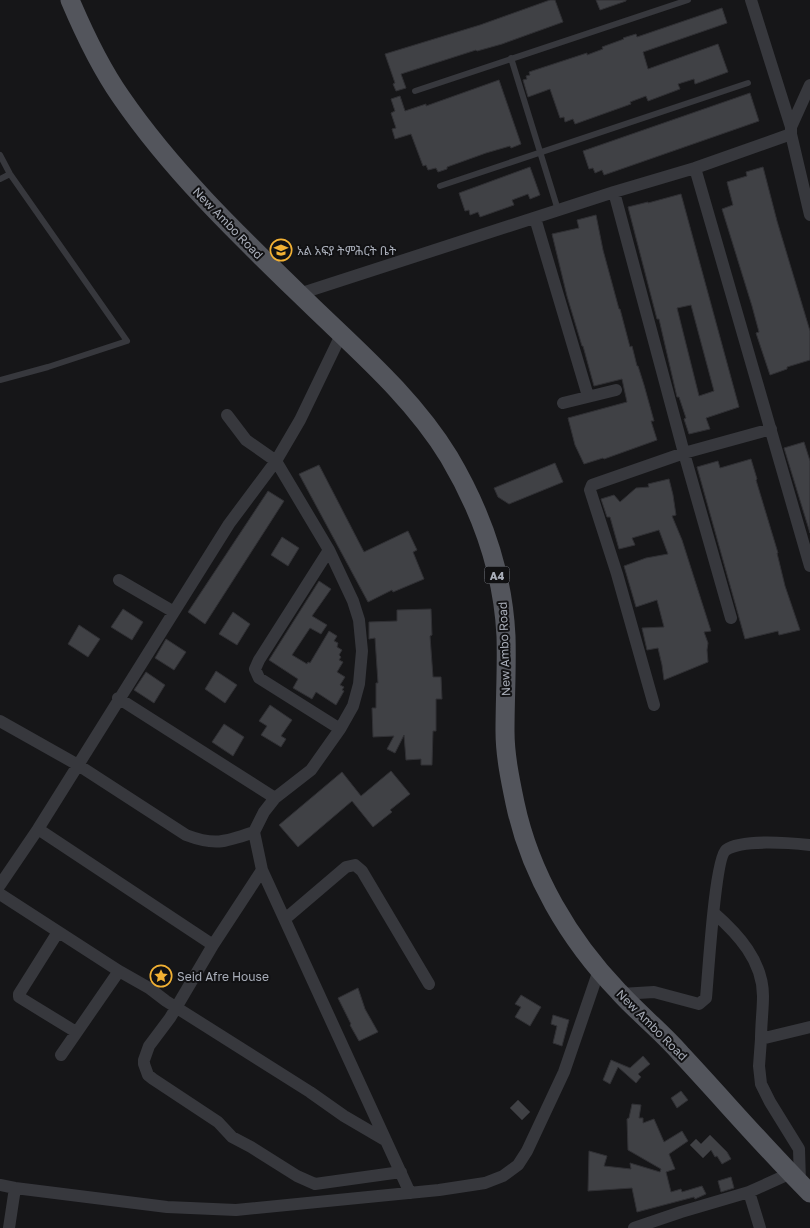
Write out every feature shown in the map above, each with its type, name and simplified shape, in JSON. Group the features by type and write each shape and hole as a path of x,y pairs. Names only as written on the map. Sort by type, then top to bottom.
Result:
{"main road":[{"name":"New Ambo Road","path":"70,0 84,32 119,95 175,168 379,371 428,427 449,457 481,521 502,596 506,634 505,733 509,769 524,837 538,874 556,909 599,970 673,1044 800,1183"}],"street":[{"path":"752,0 791,131 810,216"},
{"path":"300,294 614,192 695,168 791,131 810,85"},
{"path":"695,168 810,566"},
{"path":"614,192 684,453 731,618"},
{"path":"535,218 588,396"},
{"path":"0,885 38,829 118,698 229,524 276,461 300,420 341,335"},
{"path":"563,403 616,390"},
{"path":"227,415 246,440 276,461 329,550 353,601 359,620 362,651 359,684 353,706 340,729 311,770 275,798 264,812 254,832 262,870 410,1193"},
{"path":"654,705 617,574 590,490 592,485 684,453 771,429"},
{"path":"329,550 255,669 259,678 340,729"},
{"path":"119,580 174,612"},
{"path":"118,698 275,798"},
{"path":"0,721 78,765 186,835 202,841 217,843 254,832"},
{"path":"38,829 213,945"},
{"path":"621,994 654,992 699,1004 703,1002 706,998 721,856 725,850 736,845 784,842 810,845"},
{"path":"284,919 346,867 355,865 362,871 429,984"},
{"path":"262,870 146,1052 144,1064 148,1075 218,1122 232,1137 252,1147 297,1176 315,1184 401,1172"},
{"path":"0,894 344,1116 385,1140"},
{"path":"634,1228 749,1192 800,1183 800,1148 770,1102 761,1084 759,1066 763,995 754,958 734,931 714,912"},
{"path":"58,932 19,994 19,998 76,1032"},
{"path":"0,1185 167,1207 236,1210 292,1206 439,1190 485,1183 503,1176 518,1165 541,1124 564,1072 599,970"},
{"path":"61,1055 118,971"},
{"path":"761,1039 810,1027"},
{"path":"9,1228 15,1188"},
{"path":"749,1192 760,1228"}],"lane":[{"path":"415,90 688,0"},
{"path":"510,58 558,210"},
{"path":"440,186 748,83"},
{"path":"0,155 10,174 127,341 48,367 0,380"},
{"path":"0,179 10,174"}],"building":[{"path":"550,0 555,0 563,22 502,44 476,50 401,74 406,88 396,91 385,54 480,25"},
{"path":"596,0 626,0 626,1 600,10"},
{"path":"722,8 727,23 643,52 648,69 718,44 728,72 695,84 694,79 678,84 680,89 648,101 646,96 630,102 631,104 575,124 573,119 565,122 564,117 560,118 550,89 528,97 523,80 527,79 526,76 530,75 529,72 587,53 587,55 623,38 636,34 637,37"},
{"path":"499,80 521,144 486,153 438,172 436,168 428,170 426,165 423,166 411,134 395,139 392,129 396,128 391,113 395,111 391,99 400,96 405,111 426,104 426,106"},
{"path":"750,93 759,121 604,175 602,170 595,173 593,168 589,169 583,151"},
{"path":"530,167 540,195 530,199 528,194 512,200 514,205 480,217 478,212 470,215 469,210 465,211 459,193"},
{"path":"763,167 810,331 810,360 787,367 787,369 770,375 756,333 759,332 752,306 722,209 733,205 727,182 747,176 746,172"},
{"path":"681,194 739,407 706,418 710,429 689,434 684,419 686,418 679,397 677,397 659,319 657,319 628,207","holes":["691,305 714,391 699,396 677,308"]},
{"path":"596,215 603,250 630,347 632,346 644,385 657,440 584,464 575,445 568,418 627,402 622,379 594,386 567,296 552,234 579,228 577,220"},
{"path":"804,442 810,461 810,533 784,448"},
{"path":"751,459 778,553 785,586 800,630 779,635 778,631 745,639 697,467 718,461 720,468"},
{"path":"555,463 563,482 509,504 498,497 494,488"},
{"path":"319,465 364,552 408,531 417,550 413,552 424,579 393,592 392,590 368,602 299,474"},
{"path":"669,479 676,515 672,516 682,540 711,631 704,632 708,643 708,662 664,680 658,648 647,650 642,628 664,627 657,600 636,607 624,566 646,558 668,554 659,530 632,538 635,545 619,549 610,517 607,517 601,499 614,495 620,502 636,488 649,487 648,484"},
{"path":"268,491 284,501 205,624 188,612"},
{"path":"282,537 299,548 288,566 271,555"},
{"path":"319,581 331,589 312,616 327,625 321,634 310,628 292,655 307,664 308,662 310,663 329,631 337,636 334,641 338,643 337,647 342,650 339,660 343,662 337,672 345,677 340,685 344,687 342,690 344,691 336,705 316,692 312,699 293,688 298,679 269,660"},
{"path":"123,609 143,622 132,640 111,627"},
{"path":"431,609 432,635 430,636 433,677 441,677 442,699 436,699 436,731 433,731 432,765 421,765 421,759 406,760 404,735 395,753 387,749 394,736 373,737 372,708 376,708 376,683 378,683 375,638 369,639 369,622 397,621 397,610"},
{"path":"233,612 250,624 237,645 219,634"},
{"path":"79,625 100,639 88,657 68,644"},
{"path":"166,639 186,652 174,670 155,658"},
{"path":"216,671 237,685 225,703 205,689"},
{"path":"146,672 165,685 154,703 134,690"},
{"path":"270,705 292,720 281,736 286,739 281,747 261,735 267,726 259,721"},
{"path":"224,724 244,737 233,756 212,742"},
{"path":"391,771 410,794 373,827 352,801 298,847 279,825 342,772 361,796"},
{"path":"358,988 365,1009 378,1032 359,1041 338,998"},
{"path":"521,995 541,1007 530,1026 515,1017 521,1007 515,1004"},
{"path":"553,1015 569,1020 562,1046 553,1043 557,1026 551,1024"},
{"path":"643,1056 650,1064 638,1074 641,1077 636,1083 618,1067 610,1084 603,1080 611,1060 630,1068"},
{"path":"681,1091 688,1100 677,1108 671,1098"},
{"path":"518,1100 530,1112 522,1120 510,1108"},
{"path":"632,1104 641,1105 639,1118 643,1118 643,1123 654,1119 664,1142 682,1131 688,1141 669,1154 675,1169 666,1172 671,1192 681,1189 682,1192 702,1186 706,1194 695,1199 694,1197 637,1212 632,1188 588,1191 589,1151 607,1156 604,1166 631,1169 630,1163 660,1172 661,1169 628,1150 627,1119 629,1118"},
{"path":"710,1135 727,1152 731,1159 722,1164 711,1150 703,1158 690,1145 696,1139 701,1144"},
{"path":"731,1177 734,1188 721,1192 718,1181"}],"place":[{"name":"አል አፍያ ትምሕርት ቤት","path":"281,250"},
{"name":"Seid Afre House","path":"161,976"}]}
